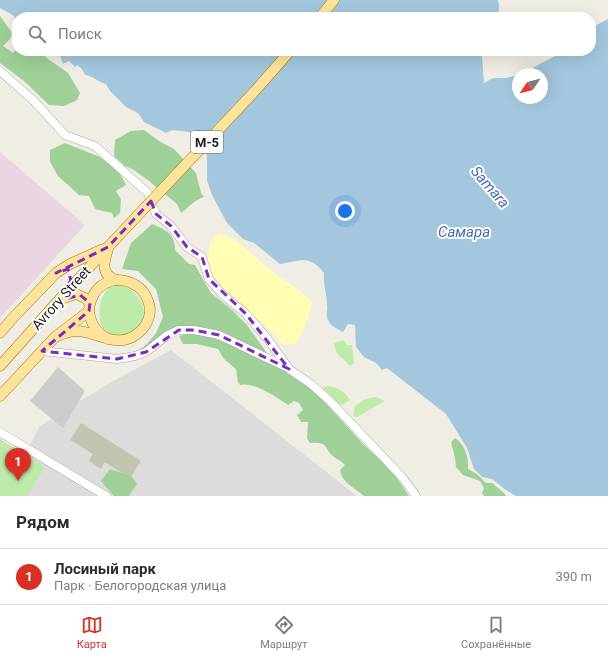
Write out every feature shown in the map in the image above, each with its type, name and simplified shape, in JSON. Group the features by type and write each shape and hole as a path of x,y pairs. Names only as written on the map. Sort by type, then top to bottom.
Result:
{"main road":[{"path":"324,12 334,0"},
{"name":"Avrory Street","path":"0,366 68,290 254,92 286,56"},
{"path":"0,333 56,273 70,264 108,247"},
{"path":"108,247 104,264 105,270 110,277 116,280"},
{"path":"56,273 64,270 70,275 71,281 68,290"},
{"path":"0,396 55,337 89,307 93,294 98,288 109,281 127,281 139,286 148,301 150,312 145,327 134,337 116,341 75,331 55,337"},
{"path":"58,301 76,294 85,298 89,307 90,320 93,326 98,333 108,339"}],"street":[{"path":"0,71 34,101 65,135 95,146 148,193 156,214 171,226 187,247 202,257 209,279 222,294 246,314 267,338 289,368"},
{"path":"42,350 73,355 90,355 117,359 135,356 146,352 166,336 179,330 194,330 219,335 289,368 312,384 403,478 416,496"},
{"path":"0,432 106,496"}],"highlighted area":[{"path":"151,201 156,214 171,226 187,247 202,257 209,279 246,314 289,369 219,335 194,330 179,330 146,352 117,359 42,351 89,311 90,303 80,295 58,301 71,281 68,269 56,273 108,247"}],"shaded area":[{"path":"0,152 85,225 0,318"},
{"path":"171,350 357,496 3,496 40,426 106,385"},
{"path":"58,367 85,391 63,428 30,401"},
{"path":"81,423 141,461 130,478 105,462 101,469 89,461 93,454 70,440"}],"green space":[{"path":"0,16 12,33 10,39 3,46 12,52 12,56 45,56 68,73 80,93 77,100 64,106 49,105 25,82 0,63"},
{"path":"144,130 159,141 174,149 196,173 201,193 204,197 194,202 181,213 177,204 149,181 134,170 125,166 114,156 115,140 131,131"},
{"path":"65,143 100,157 119,172 126,185 116,191 121,199 120,213 114,218 112,213 95,209 89,196 79,195 58,176 50,162 50,150"},
{"path":"152,224 169,233 175,244 175,250 189,264 195,265 211,293 231,309 247,325 274,363 230,338 201,327 184,328 131,357 120,354 136,352 146,345 156,333 163,317 156,289 138,271 122,269 131,243"},
{"path":"120,285 135,293 141,302 144,313 142,322 136,329 128,334 119,336 111,334 104,329 100,320 99,310 102,297 110,286"},
{"path":"190,333 211,337 233,346 279,367 313,389 364,445 390,468 409,496 364,496 349,485 341,475 340,470 345,465 334,457 323,444 310,443 307,438 308,422 301,422 297,415 303,410 299,403 294,401 288,405 252,385 240,385 238,382 236,369 224,359 218,349 197,344 183,344 179,336"},
{"path":"344,340 346,345 352,345 354,363 350,366 338,354 334,343"},
{"path":"325,386 340,390 350,400 342,405 337,403 323,388"},
{"path":"376,397 385,401 357,417 353,416 355,406 365,399"},
{"path":"455,438 466,452 468,469 477,474 486,483 492,483 506,496 484,496 482,493 484,488 480,481 463,475 456,467 451,442"},
{"path":"0,439 45,467 27,496 0,496"},
{"path":"110,469 131,476 137,484 129,496 114,496 101,481"}],"sand":[{"path":"218,233 234,239 273,272 299,290 313,303 303,331 295,344 284,345 261,322 226,292 207,269 210,242"}],"water":[{"path":"0,0 498,0 499,4 498,12 12,12 12,14 0,8"},
{"name":"Самара","path":"608,19 608,496 516,496 492,479 482,477 474,469 467,448 446,414 387,368 382,370 376,363 364,357 356,347 355,325 348,324 343,332 330,324 327,316 324,273 319,267 314,263 304,260 280,264 254,243 243,239 227,223 212,195 207,180 207,155 189,132 172,130 166,133 144,122 138,113 126,107 110,91 106,84 85,75 82,69 77,65 75,67 69,61 63,64 60,56 482,56 484,83 493,78 512,76 512,104 548,104 548,68 532,68 555,56 596,56 596,25"}],"place":[{"name":"Лосиный парк","path":"18,481"}],"water label":[{"name":"Samara","path":"490,187"}]}
